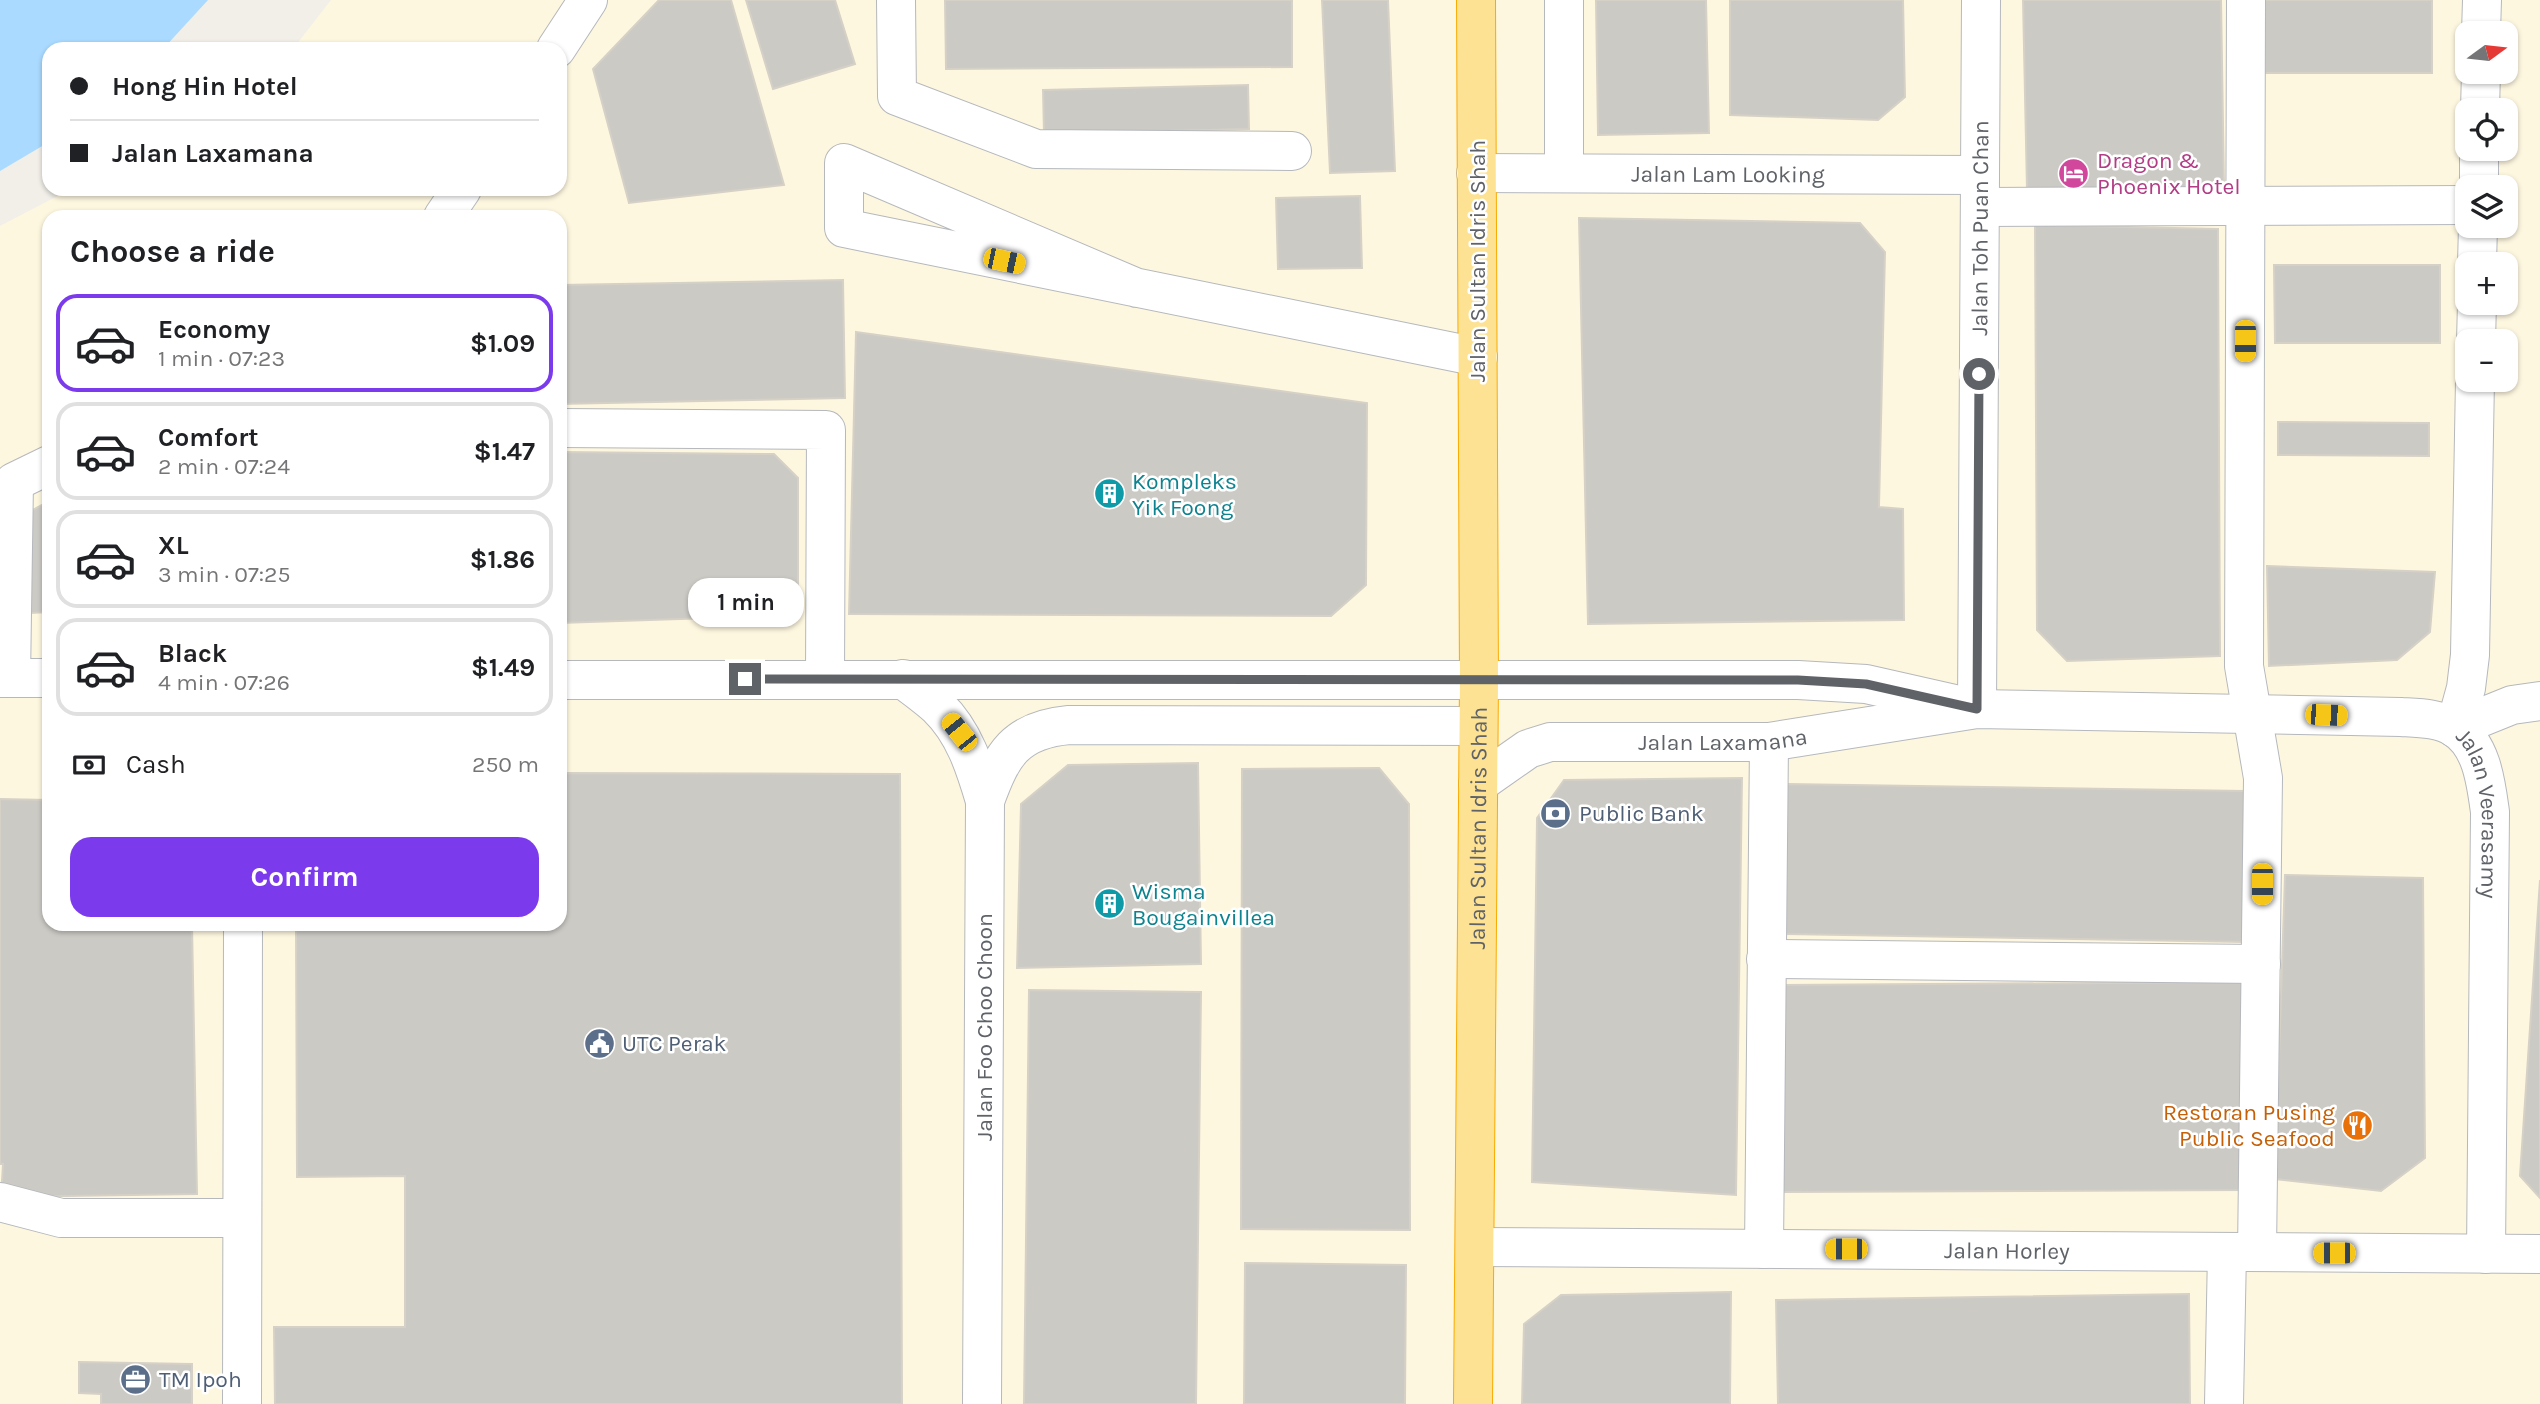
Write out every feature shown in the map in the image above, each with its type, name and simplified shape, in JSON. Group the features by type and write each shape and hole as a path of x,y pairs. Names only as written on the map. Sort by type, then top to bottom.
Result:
{"highway":[{"name":"Jalan Sultan Idris Shah","path":"1473,1404 1479,681 1476,0"}],"street":[{"path":"561,42 588,0"},
{"path":"896,0 897,96 1036,149 1292,150"},
{"path":"1564,0 1564,173"},
{"name":"Jalan Toh Puan Chan","path":"1977,709 1981,0"},
{"path":"2224,1404 2242,1252 2261,964 2263,778 2244,666 2246,0"},
{"path":"2482,0 2482,21"},
{"path":"1137,288 844,163 845,228 1137,288 1478,357"},
{"name":"Jalan Lam Looking","path":"1476,173 1564,173 1980,191 2245,206 2455,205"},
{"name":"Jalan Veerasamy","path":"2475,392 2470,655 2466,688 2455,728 2473,748 2485,776 2490,812 2486,1254"},
{"path":"567,428 826,430 825,679"},
{"path":"42,468 14,482 6,678 42,678"},
{"name":"Jalan Foo Choo Choon","path":"903,679 939,708 959,732 975,767 985,801 982,1404"},
{"name":"Jalan Laxamana","path":"567,680 1798,680 1866,684 1977,709"},
{"path":"2455,728 2512,705 2540,701"},
{"name":"Jalan Laxamana","path":"1478,783 1528,749 1550,742 1769,742 1977,709 2431,719 2455,728"},
{"path":"985,801 998,765 1020,740 1045,727 1478,726"},
{"path":"1764,1249 1769,742"},
{"path":"242,1404 243,931"},
{"path":"1766,959 2261,964"},
{"path":"0,1202 61,1218 242,1218"},
{"name":"Jalan Horley","path":"1475,1247 2540,1255"}],"shaded area":[{"path":"331,0 2540,0 2540,1404 0,1404 0,226 58,196 567,196 567,42 298,42"}],"water":[{"path":"0,0 208,0 169,42 42,42 42,146 0,171"}],"building":[{"path":"659,0 731,0 784,185 629,203 593,69"},
{"path":"746,0 835,0 855,64 773,89"},
{"path":"945,0 1292,0 1292,67 946,69"},
{"path":"1322,0 1388,0 1395,171 1330,173"},
{"path":"1596,0 1706,0 1709,133 1598,135"},
{"path":"1730,0 1903,0 1905,97 1878,120 1730,115"},
{"path":"2023,0 2221,0 2224,186 2027,190"},
{"path":"2264,0 2432,0 2432,73 2265,73"},
{"path":"1248,85 1249,129 1044,134 1043,90"},
{"path":"1360,196 1362,268 1278,269 1276,198"},
{"path":"1579,218 1860,223 1885,252 1879,507 1903,509 1904,620 1588,624"},
{"path":"2035,225 2218,229 2220,656 2067,661 2037,630"},
{"path":"2274,265 2440,265 2440,343 2275,343"},
{"path":"843,280 845,398 567,404 567,285"},
{"name":"Kompleks Yik Foong","path":"856,332 1367,403 1366,585 1331,616 849,614"},
{"path":"2278,422 2429,423 2429,456 2278,455"},
{"path":"567,452 774,454 798,478 798,615 567,623"},
{"path":"42,505 42,612 31,613 31,511"},
{"path":"2267,566 2435,572 2430,632 2397,660 2269,666"},
{"name":"Wisma Bougainvillea","path":"1198,763 1201,964 1017,968 1021,804 1068,765"},
{"path":"1379,768 1409,804 1410,1230 1241,1229 1242,769"},
{"name":"UTC Perak","path":"567,773 900,774 902,1404 275,1404 274,1327 405,1327 405,1176 297,1177 296,931 567,931"},
{"path":"1742,778 1736,1195 1532,1182 1537,818 1564,780"},
{"path":"1787,784 2245,791 2243,942 1786,934"},
{"path":"0,799 42,800 42,931 192,931 197,1194 1,1197 3,1164 0,1164"},
{"path":"2285,875 2423,878 2425,1158 2381,1191 2275,1179"},
{"path":"2540,880 2540,1198 2520,1176"},
{"path":"2247,982 2249,1190 1782,1192 1781,985"},
{"path":"1029,990 1201,992 1196,1404 1024,1404"},
{"path":"1245,1263 1406,1265 1405,1404 1244,1404"},
{"path":"1731,1292 1730,1404 1522,1404 1524,1324 1561,1295"},
{"path":"2189,1294 2190,1404 1778,1404 1776,1300"},
{"name":"TM Ipoh","path":"79,1362 192,1364 192,1404 101,1404 101,1394 79,1393"}],"place":[{"name":"Dragon & Phoenix Hotel","path":"2074,173"},
{"name":"Kompleks Yik Foong","path":"1109,494"},
{"name":"Public Bank","path":"1556,813"},
{"name":"Wisma Bougainvillea","path":"1109,904"},
{"name":"UTC Perak","path":"599,1043"},
{"name":"Restoran Pusing Public Seafood","path":"2358,1125"},
{"name":"TM Ipoh","path":"136,1379"}],"route":[{"path":"745,679 1798,680 1866,684 1977,709 1979,374"}]}
